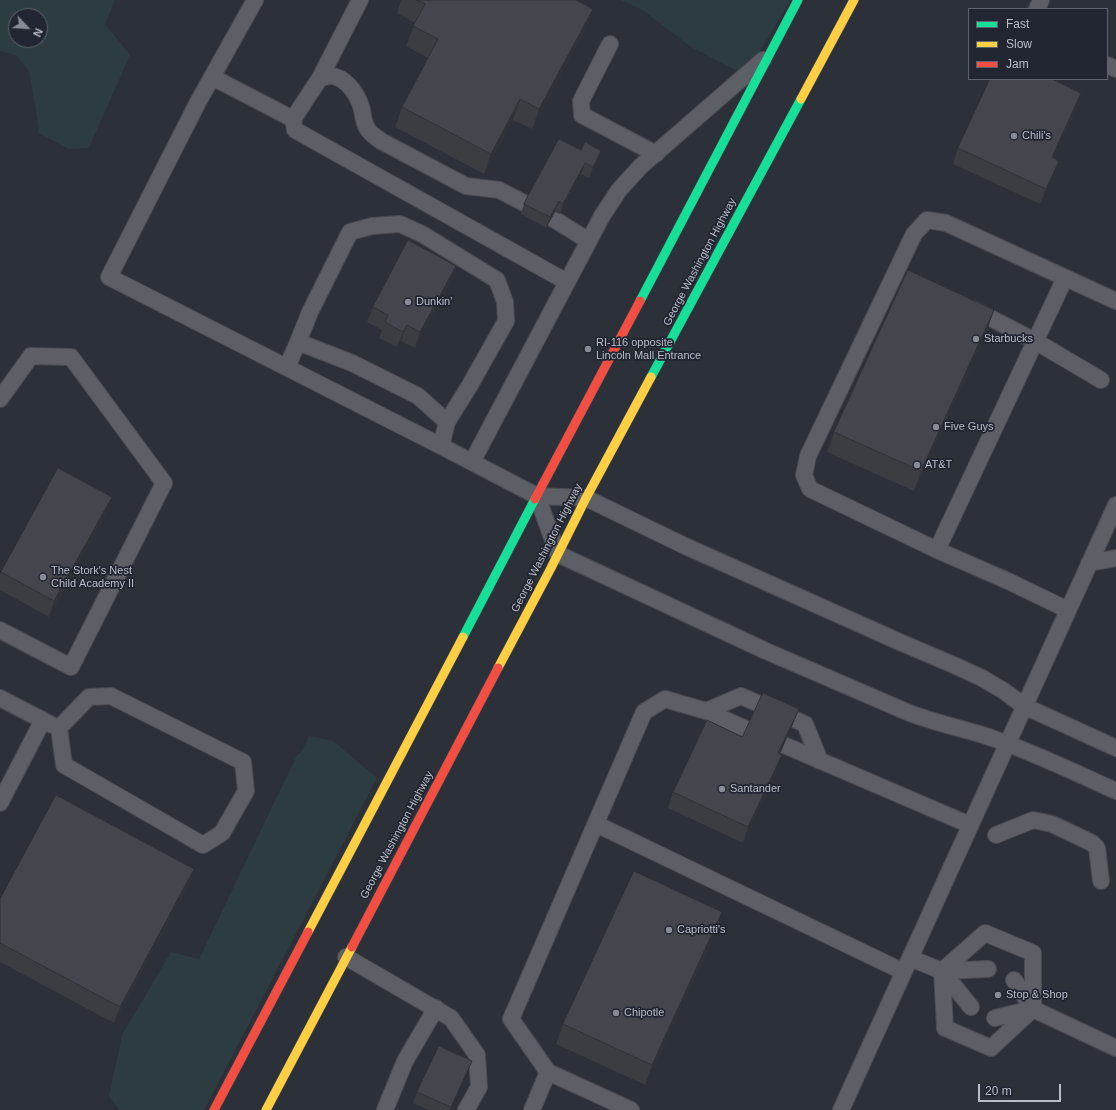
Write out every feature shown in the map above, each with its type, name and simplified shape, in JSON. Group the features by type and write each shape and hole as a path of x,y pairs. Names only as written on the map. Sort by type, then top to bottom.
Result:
{"main road":[{"path":"214,1110 798,0"},
{"name":"George Washington Highway","path":"266,1110 586,498 854,0"}],"lane":[{"path":"255,0 212,77 109,277 537,496 586,498 685,546 982,678 1024,706 1116,748"},
{"path":"360,0 320,78 293,120 295,130 567,282"},
{"path":"610,44 581,101 582,116 656,154"},
{"path":"472,462 589,241 618,190 641,166 770,54"},
{"path":"320,78 335,76 345,82 353,90 362,110 367,129 381,141 466,186 499,190 526,204"},
{"path":"212,77 293,120"},
{"path":"552,218 589,241"},
{"path":"1068,610 1008,581 937,550 810,489 804,475 808,456 904,273 914,234 927,220 946,222 1116,301"},
{"path":"287,368 310,312 350,232 372,226 400,224 422,234 497,280 505,302 506,321 447,422 441,446"},
{"path":"937,550 1065,278"},
{"path":"959,302 1035,341 1101,380"},
{"path":"298,342 352,363 418,396 447,422"},
{"path":"0,399 31,356 71,357 164,482 71,667 0,630"},
{"path":"537,496 558,554 766,651 907,712 928,720 990,737 1057,764 1116,792"},
{"path":"841,1110 1116,505"},
{"path":"1090,563 1116,558"},
{"path":"111,696 243,762 246,791 222,832 204,844 64,765 59,728 89,697 111,696"},
{"path":"706,711 741,696 804,724 820,761"},
{"path":"0,698 59,728"},
{"path":"631,1110 548,1072 511,1019 644,712 665,699 706,711 746,729"},
{"path":"0,803 43,720"},
{"path":"777,742 970,825"},
{"path":"996,835 1033,820 1052,824 1092,843 1096,848 1101,882"},
{"path":"596,824 907,965 942,971 988,969"},
{"path":"985,932 1033,953 1033,1009 991,1048 945,1028 942,971 985,932"},
{"path":"346,956 452,1018 477,1055 479,1087 466,1110"},
{"path":"942,971 971,1007"},
{"path":"1014,980 1033,1009 1116,1048"},
{"path":"385,1110 405,1061 436,1008"},
{"path":"995,1018 1033,1009"},
{"path":"532,1110 548,1072"}],"shaded area":[{"path":"0,0 115,0 105,24 130,55 89,148 69,149 38,133 39,128 29,71 16,55 0,51"},
{"path":"621,0 791,0 745,75 691,47 644,11"},
{"path":"309,736 333,741 377,778 204,1110 119,1110 109,1096 122,1035 171,952 199,959 297,755 302,751"}],"building":[{"path":"417,0 576,0 593,9 539,109 520,99 491,154 402,107 438,39 413,26 425,4"},
{"name":"Chili's","path":"990,80 1054,80 1081,93 1052,157 1059,161 1046,189 958,148"},
{"path":"559,139 581,150 585,142 601,151 593,167 585,163 563,204 559,201 550,217 524,204"},
{"name":"Dunkin'","path":"408,240 456,266 420,332 407,325 403,332 385,322 388,315 373,307"},
{"path":"908,270 994,310 921,471 834,432"},
{"path":"58,468 112,497 54,601 1,572"},
{"name":"Santander","path":"763,693 799,709 778,753 782,755 748,827 673,792 707,720 742,737"},
{"path":"56,795 194,869 120,1007 0,943 0,899"},
{"path":"634,871 722,912 652,1065 563,1024"},
{"path":"439,1046 472,1061 451,1107 417,1092"}],"traffic: fast":[{"path":"640,301 798,0"},
{"path":"651,377 801,99"},
{"path":"463,637 535,499"}],"traffic: slow":[{"path":"801,99 854,0"},
{"path":"498,668 586,498 651,377"},
{"path":"308,932 463,637"},
{"path":"266,1110 352,947"}],"traffic: jam":[{"path":"535,499 640,301"},
{"path":"352,947 498,668"},
{"path":"214,1110 308,932"}],"place":[{"name":"Chili's","path":"1014,136"},
{"name":"Dunkin'","path":"408,302"},
{"name":"Starbucks","path":"976,339"},
{"name":"RI-116 opposite Lincoln Mall Entrance","path":"588,349"},
{"name":"Five Guys","path":"936,427"},
{"name":"AT&T","path":"917,465"},
{"name":"The Stork's Nest Child Academy II","path":"43,577"},
{"name":"Santander","path":"722,789"},
{"name":"Capriotti's","path":"669,930"},
{"name":"Stop & Shop","path":"998,995"},
{"name":"Chipotle","path":"616,1013"}]}
